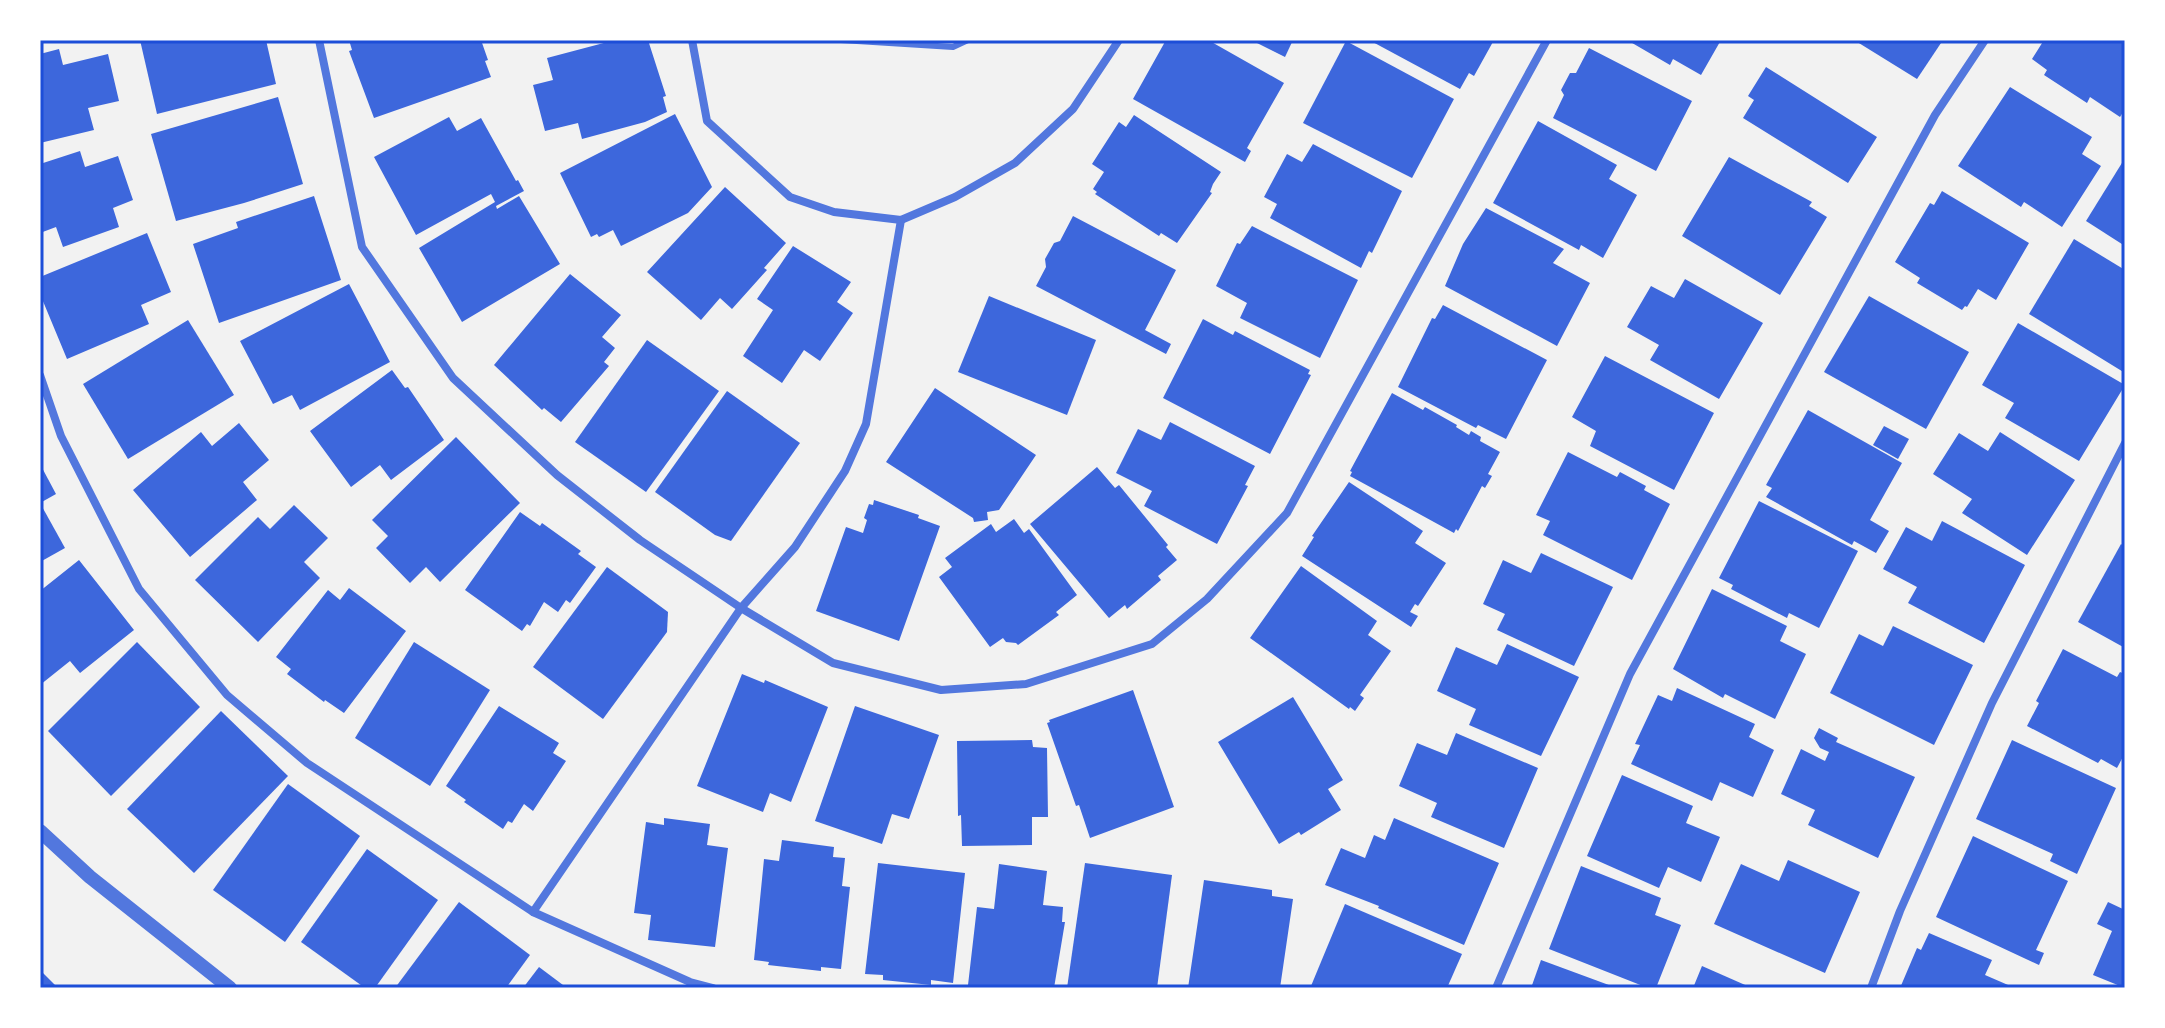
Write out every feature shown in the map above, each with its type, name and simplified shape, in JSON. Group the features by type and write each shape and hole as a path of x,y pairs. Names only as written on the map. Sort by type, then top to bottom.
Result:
{"street":[{"path":"319,40 362,247 453,378 557,475 640,540 741,608 833,663 941,690 1026,684 1152,644 1207,599 1287,513 1547,40"},
{"path":"692,40 707,121 790,197 834,212 901,220 955,197 1015,163 1073,109 1119,40"},
{"path":"1496,988 1630,674 1935,115 1985,40"},
{"path":"533,912 741,608 795,547 845,471 866,424 901,220"},
{"path":"40,375 61,436 139,589 227,695 307,763 533,912 690,982 713,988"},
{"path":"1871,988 1900,911 1992,703 2125,443"},
{"path":"40,831 90,877 230,988"}],"lane":[{"path":"841,40 953,47 968,40"}],"building":[{"path":"140,40 266,40 276,84 157,114"},
{"path":"349,40 481,40 491,77 374,118 349,51 352,50"},
{"path":"615,40 648,40 666,96 663,97 667,112 645,122 582,139 578,123 545,131 533,85 553,80 547,58"},
{"path":"1166,40 1208,40 1284,83 1247,148 1251,151 1245,162 1133,99"},
{"path":"1251,40 1293,40 1285,57"},
{"path":"1369,40 1494,40 1474,76 1469,73 1460,89"},
{"path":"1627,40 1721,40 1701,75 1673,59 1670,65"},
{"path":"1854,40 1943,40 1917,79"},
{"path":"2044,40 2125,40 2125,109 2120,117 2090,97 2087,103 2044,75 2047,70 2032,59"},
{"path":"1346,41 1454,99 1412,178 1303,123"},
{"path":"1589,48 1692,101 1656,171 1553,118 1564,95 1561,90 1570,73 1576,73"},
{"path":"59,49 63,65 108,54 119,101 88,108 94,130 40,143 40,54"},
{"path":"1766,67 1877,137 1848,183 1743,118 1754,100 1748,96"},
{"path":"2010,87 2092,137 2082,154 2101,166 2062,227 2024,202 2021,207 1958,166"},
{"path":"278,97 303,184 176,221 151,134"},
{"path":"675,114 712,187 688,213 621,246 613,230 599,237 597,234 591,237 560,173"},
{"path":"1134,115 1221,172 1213,184 1212,193 1177,243 1161,233 1159,236 1095,194 1097,192 1093,189 1104,172 1092,164 1119,122 1126,127"},
{"path":"449,117 457,131 481,118 524,191 496,206 497,209 519,196 560,264 462,322 419,248 495,202 491,194 416,235 374,157"},
{"path":"1538,121 1617,165 1609,179 1637,195 1603,258 1581,245 1579,250 1493,203"},
{"path":"1313,144 1402,191 1372,253 1369,251 1361,268 1270,218 1277,204 1264,197 1287,154 1302,162"},
{"path":"80,151 85,167 118,156 133,200 113,208 119,227 63,247 56,227 40,233 40,164"},
{"path":"1729,157 1812,202 1809,206 1827,217 1780,295 1682,236"},
{"path":"2125,158 2125,246 2086,221"},
{"path":"725,187 786,243 732,309 720,298 701,320 647,272"},
{"path":"1942,191 2029,243 1996,300 1978,289 1962,310 1917,283 1920,278 1895,262 1930,203 1934,205"},
{"path":"314,196 341,280 219,323 193,244 238,228 236,222"},
{"path":"1486,208 1564,249 1553,263 1590,283 1557,346 1445,286 1463,244"},
{"path":"1073,216 1176,270 1145,330 1171,344 1166,354 1036,286 1046,267 1045,259 1054,243 1060,241"},
{"path":"1252,226 1358,280 1320,358 1240,318 1247,303 1216,286 1237,243 1240,244"},
{"path":"147,233 171,292 141,305 149,324 67,359 40,294 40,277"},
{"path":"2074,239 2125,270 2125,373 2029,314"},
{"path":"793,246 851,282 837,302 853,313 820,361 804,350 782,383 743,356 773,310 757,299"},
{"path":"570,274 621,315 602,337 615,348 604,362 609,366 561,422 544,408 542,410 494,365"},
{"path":"1685,279 1763,323 1719,399 1650,360 1659,345 1627,327 1651,286 1674,298"},
{"path":"349,284 390,362 300,410 292,395 273,404 240,341"},
{"path":"989,296 1096,340 1067,415 958,372"},
{"path":"1869,296 1969,352 1926,429 1824,372"},
{"path":"1443,305 1547,360 1506,439 1478,425 1476,428 1398,387 1432,318 1435,319"},
{"path":"1203,319 1233,335 1235,331 1310,370 1308,374 1311,375 1270,454 1163,398"},
{"path":"188,320 234,395 128,459 83,384"},
{"path":"2018,323 2125,385 2079,461 2005,418 2014,403 1982,385"},
{"path":"647,340 719,391 646,492 575,442"},
{"path":"1605,356 1714,413 1674,490 1590,446 1596,431 1572,417"},
{"path":"392,370 405,388 408,387 444,440 391,480 380,465 351,487 310,431"},
{"path":"935,388 1036,455 999,510 987,512 988,520 974,522 973,518 886,462"},
{"path":"727,391 800,443 731,541 715,535 655,492"},
{"path":"1392,393 1423,410 1425,407 1469,435 1471,431 1481,437 1480,441 1500,452 1488,474 1492,476 1485,488 1482,486 1458,531 1456,529 1454,533 1350,476"},
{"path":"1808,410 1902,463 1870,520 1889,531 1876,553 1854,541 1852,545 1766,497 1772,488 1766,485"},
{"path":"1170,422 1255,466 1245,485 1248,486 1217,544 1144,506 1152,491 1116,473 1138,429 1161,440"},
{"path":"239,423 269,460 243,482 257,500 190,557 133,490 201,432 212,446"},
{"path":"1884,426 1909,439 1898,459 1873,445"},
{"path":"2000,432 2075,480 2027,555 1962,513 1972,499 1933,474 1959,433 1988,451"},
{"path":"456,437 520,503 440,582 426,567 410,583 376,548 388,536 372,520"},
{"path":"1568,452 1617,477 1620,472 1670,504 1632,580 1543,535 1550,521 1536,515"},
{"path":"40,464 56,494 40,503"},
{"path":"1097,467 1115,488 1119,485 1177,560 1158,576 1161,580 1127,609 1125,605 1109,618 1030,524"},
{"path":"1349,482 1423,531 1415,543 1446,563 1418,606 1415,604 1410,612 1418,616 1411,627 1302,556"},
{"path":"874,500 919,515 918,518 940,526 899,641 816,611 846,527 863,533 867,520 864,518 869,504 873,505"},
{"path":"1759,501 1858,551 1819,628 1789,613 1787,618 1731,589 1733,585 1719,578"},
{"path":"40,503 65,548 40,562"},
{"path":"294,505 328,538 304,562 320,578 258,642 195,580 258,517 270,529"},
{"path":"520,512 540,526 542,523 581,551 578,554 596,567 570,603 566,600 558,612 544,602 530,626 527,624 522,631 465,590"},
{"path":"1014,519 1024,533 1029,529 1077,595 1056,612 1059,615 1018,645 1003,638 990,647 939,577 952,567 945,558 991,524 996,532"},
{"path":"1942,521 2025,565 1984,643 1908,603 1917,587 1883,569 1906,527 1932,541"},
{"path":"2121,544 2125,547 2125,648 2078,622"},
{"path":"1541,553 1613,587 1574,666 1497,630 1505,614 1483,604 1503,560 1531,573"},
{"path":"79,560 134,630 80,673 70,661 40,685 40,591"},
{"path":"1301,566 1377,621 1368,635 1391,651 1360,695 1364,698 1355,711 1250,638"},
{"path":"607,567 668,612 667,632 603,719 533,667"},
{"path":"349,588 406,631 344,713 287,674 291,669 276,657 328,590 340,600"},
{"path":"1712,589 1787,626 1780,641 1806,654 1775,719 1725,694 1723,698 1673,669"},
{"path":"1893,626 1973,665 1934,745 1830,693 1859,634 1883,646"},
{"path":"137,642 200,707 111,796 48,731"},
{"path":"414,642 490,690 430,786 355,738"},
{"path":"1507,644 1579,677 1541,756 1469,725 1476,709 1437,691 1456,647 1497,665"},
{"path":"2063,649 2117,677 2120,672 2125,674 2125,753 2117,768 2101,759 2098,763 2027,726 2039,703 2036,701"},
{"path":"742,674 764,683 765,680 828,707 791,802 770,793 763,812 697,786"},
{"path":"1677,688 1755,724 1749,737 1774,750 1753,797 1720,782 1712,801 1631,764 1640,745 1635,744 1658,695 1672,701"},
{"path":"1133,690 1174,807 1090,838 1047,723"},
{"path":"1293,697 1343,780 1328,789 1341,810 1301,835 1299,832 1279,844 1218,742"},
{"path":"499,706 559,743 553,753 566,761 533,811 524,804 512,823 508,821 503,829 446,786"},
{"path":"855,706 939,735 909,819 892,814 882,844 815,821"},
{"path":"221,711 288,776 194,873 127,809"},
{"path":"1819,728 1838,738 1836,742 1915,777 1878,858 1808,825 1815,810 1781,794 1801,749 1825,761 1829,752 1820,748 1814,738"},
{"path":"1456,733 1538,768 1504,848 1431,817 1437,803 1399,786 1417,743 1447,755"},
{"path":"1032,740 1033,747 1047,748 1048,817 1032,817 1032,845 962,846 961,815 958,816 957,741"},
{"path":"2012,740 2116,788 2077,874 2050,861 2053,854 1976,819"},
{"path":"1622,775 1693,806 1686,823 1720,837 1701,882 1668,867 1659,888 1587,856"},
{"path":"288,784 360,836 285,942 213,890"},
{"path":"664,818 710,824 707,845 728,848 715,947 648,940 651,915 634,913 646,822 664,825"},
{"path":"1394,818 1499,863 1464,945 1325,885 1341,848 1365,858 1374,835 1385,840"},
{"path":"1973,836 2068,881 2036,950 2044,953 2039,965 1936,917"},
{"path":"782,840 834,847 833,857 845,858 842,886 850,887 841,969 821,967 821,971 768,965 769,962 754,960 764,859 779,861"},
{"path":"367,849 438,900 375,988 365,988 301,942"},
{"path":"1788,860 1860,892 1825,973 1714,924 1741,864 1779,881"},
{"path":"878,863 965,873 953,983 931,980 931,985 883,980 883,975 865,974"},
{"path":"1085,863 1172,875 1157,988 1067,988"},
{"path":"999,864 1047,871 1043,905 1063,907 1062,922 1065,922 1054,988 968,985 977,907 994,909"},
{"path":"1581,866 1661,898 1655,915 1681,925 1656,988 1648,988 1549,949"},
{"path":"1204,880 1272,890 1272,896 1293,899 1280,988 1188,988"},
{"path":"459,902 530,955 506,988 395,988"},
{"path":"2108,902 2125,910 2125,988 2093,975 2112,931 2097,924"},
{"path":"1345,904 1462,954 1447,988 1311,986"},
{"path":"1929,933 1992,960 1985,975 2015,988 1900,988 1917,948 1921,950"},
{"path":"1541,960 1617,988 1531,988"},
{"path":"1702,966 1752,988 1693,988"},
{"path":"539,967 567,988 523,988"},
{"path":"42,972 58,988 40,988"}]}
